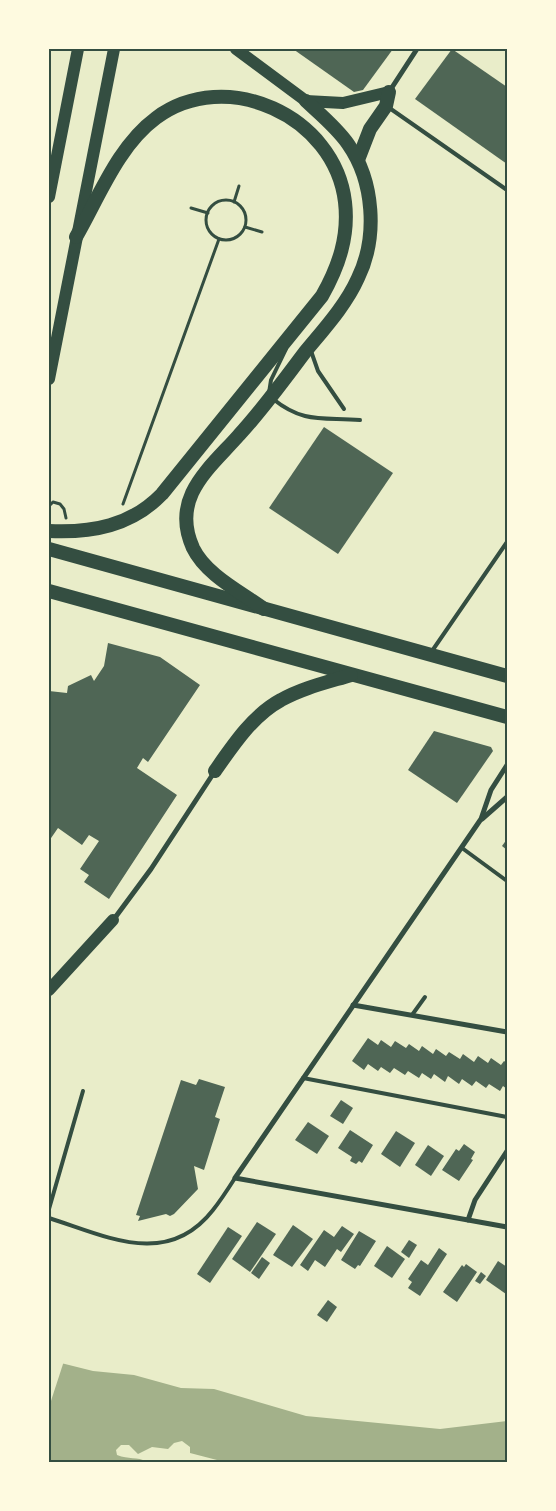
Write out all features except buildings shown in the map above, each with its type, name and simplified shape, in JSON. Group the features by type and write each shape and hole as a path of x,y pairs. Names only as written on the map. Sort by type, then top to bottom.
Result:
{"highway":[{"path":"54,531 83,531 115,524 140,514 153,504 322,296 338,264 346,230 345,200 337,170 328,156 304,128 275,108 258,101 225,95 194,99 168,109 145,127 122,155 76,237"},
{"path":"358,160 370,130 387,99"},
{"path":"264,609 212,572 199,557 190,539 187,519 190,497 202,474 239,435 311,345 353,288 364,264 370,232 370,217 367,188 358,160 338,132 306,101"},
{"path":"53,550 507,676"},
{"path":"49,591 507,717"},
{"path":"215,771 251,725 274,704 295,693 352,674"}],"main road":[{"path":"49,197 78,49"},
{"path":"49,379 114,49"},
{"path":"236,49 306,101 344,102 387,99"},
{"path":"49,990 113,920"}],"street":[{"path":"387,99 417,49"},
{"path":"507,765 491,790 481,819 462,848 235,1178 507,1227"},
{"path":"113,920 151,869 215,771"},
{"path":"481,819 507,797"},
{"path":"353,1005 507,1032"},
{"path":"468,1220 475,1200 507,1151"}],"lane":[{"path":"387,99 507,190"},
{"path":"290,337 286,351 270,380 270,397 290,411 303,417 360,420"},
{"path":"311,345 315,365 329,390 344,409"},
{"path":"430,655 507,542"},
{"path":"462,848 507,881"},
{"path":"412,1015 424,997"},
{"path":"303,1078 507,1117"},
{"path":"49,1209 84,1091"},
{"path":"49,1218 129,1243 162,1244 177,1239 201,1223 213,1210 235,1178"}],"path":[{"path":"234,202 239,186"},
{"path":"221,201 234,202 239,205 246,215 246,227 238,237 232,240 219,239 214,236 207,225 208,213 216,203 221,201"},
{"path":"191,208 208,213"},
{"path":"246,227 262,232"},
{"path":"120,510 219,239"},
{"path":"49,506 58,503 64,509"}],"shaded area":[{"path":"49,1360 93,1371 134,1375 181,1388 214,1389 306,1416 440,1429 507,1421 507,1462 218,1462 217,1460 190,1453 190,1447 182,1441 174,1443 168,1449 152,1447 138,1454 129,1445 121,1445 116,1450 117,1455 148,1462 49,1462"}],"pier":[{"path":"49,1358 64,1361 49,1407"}]}
